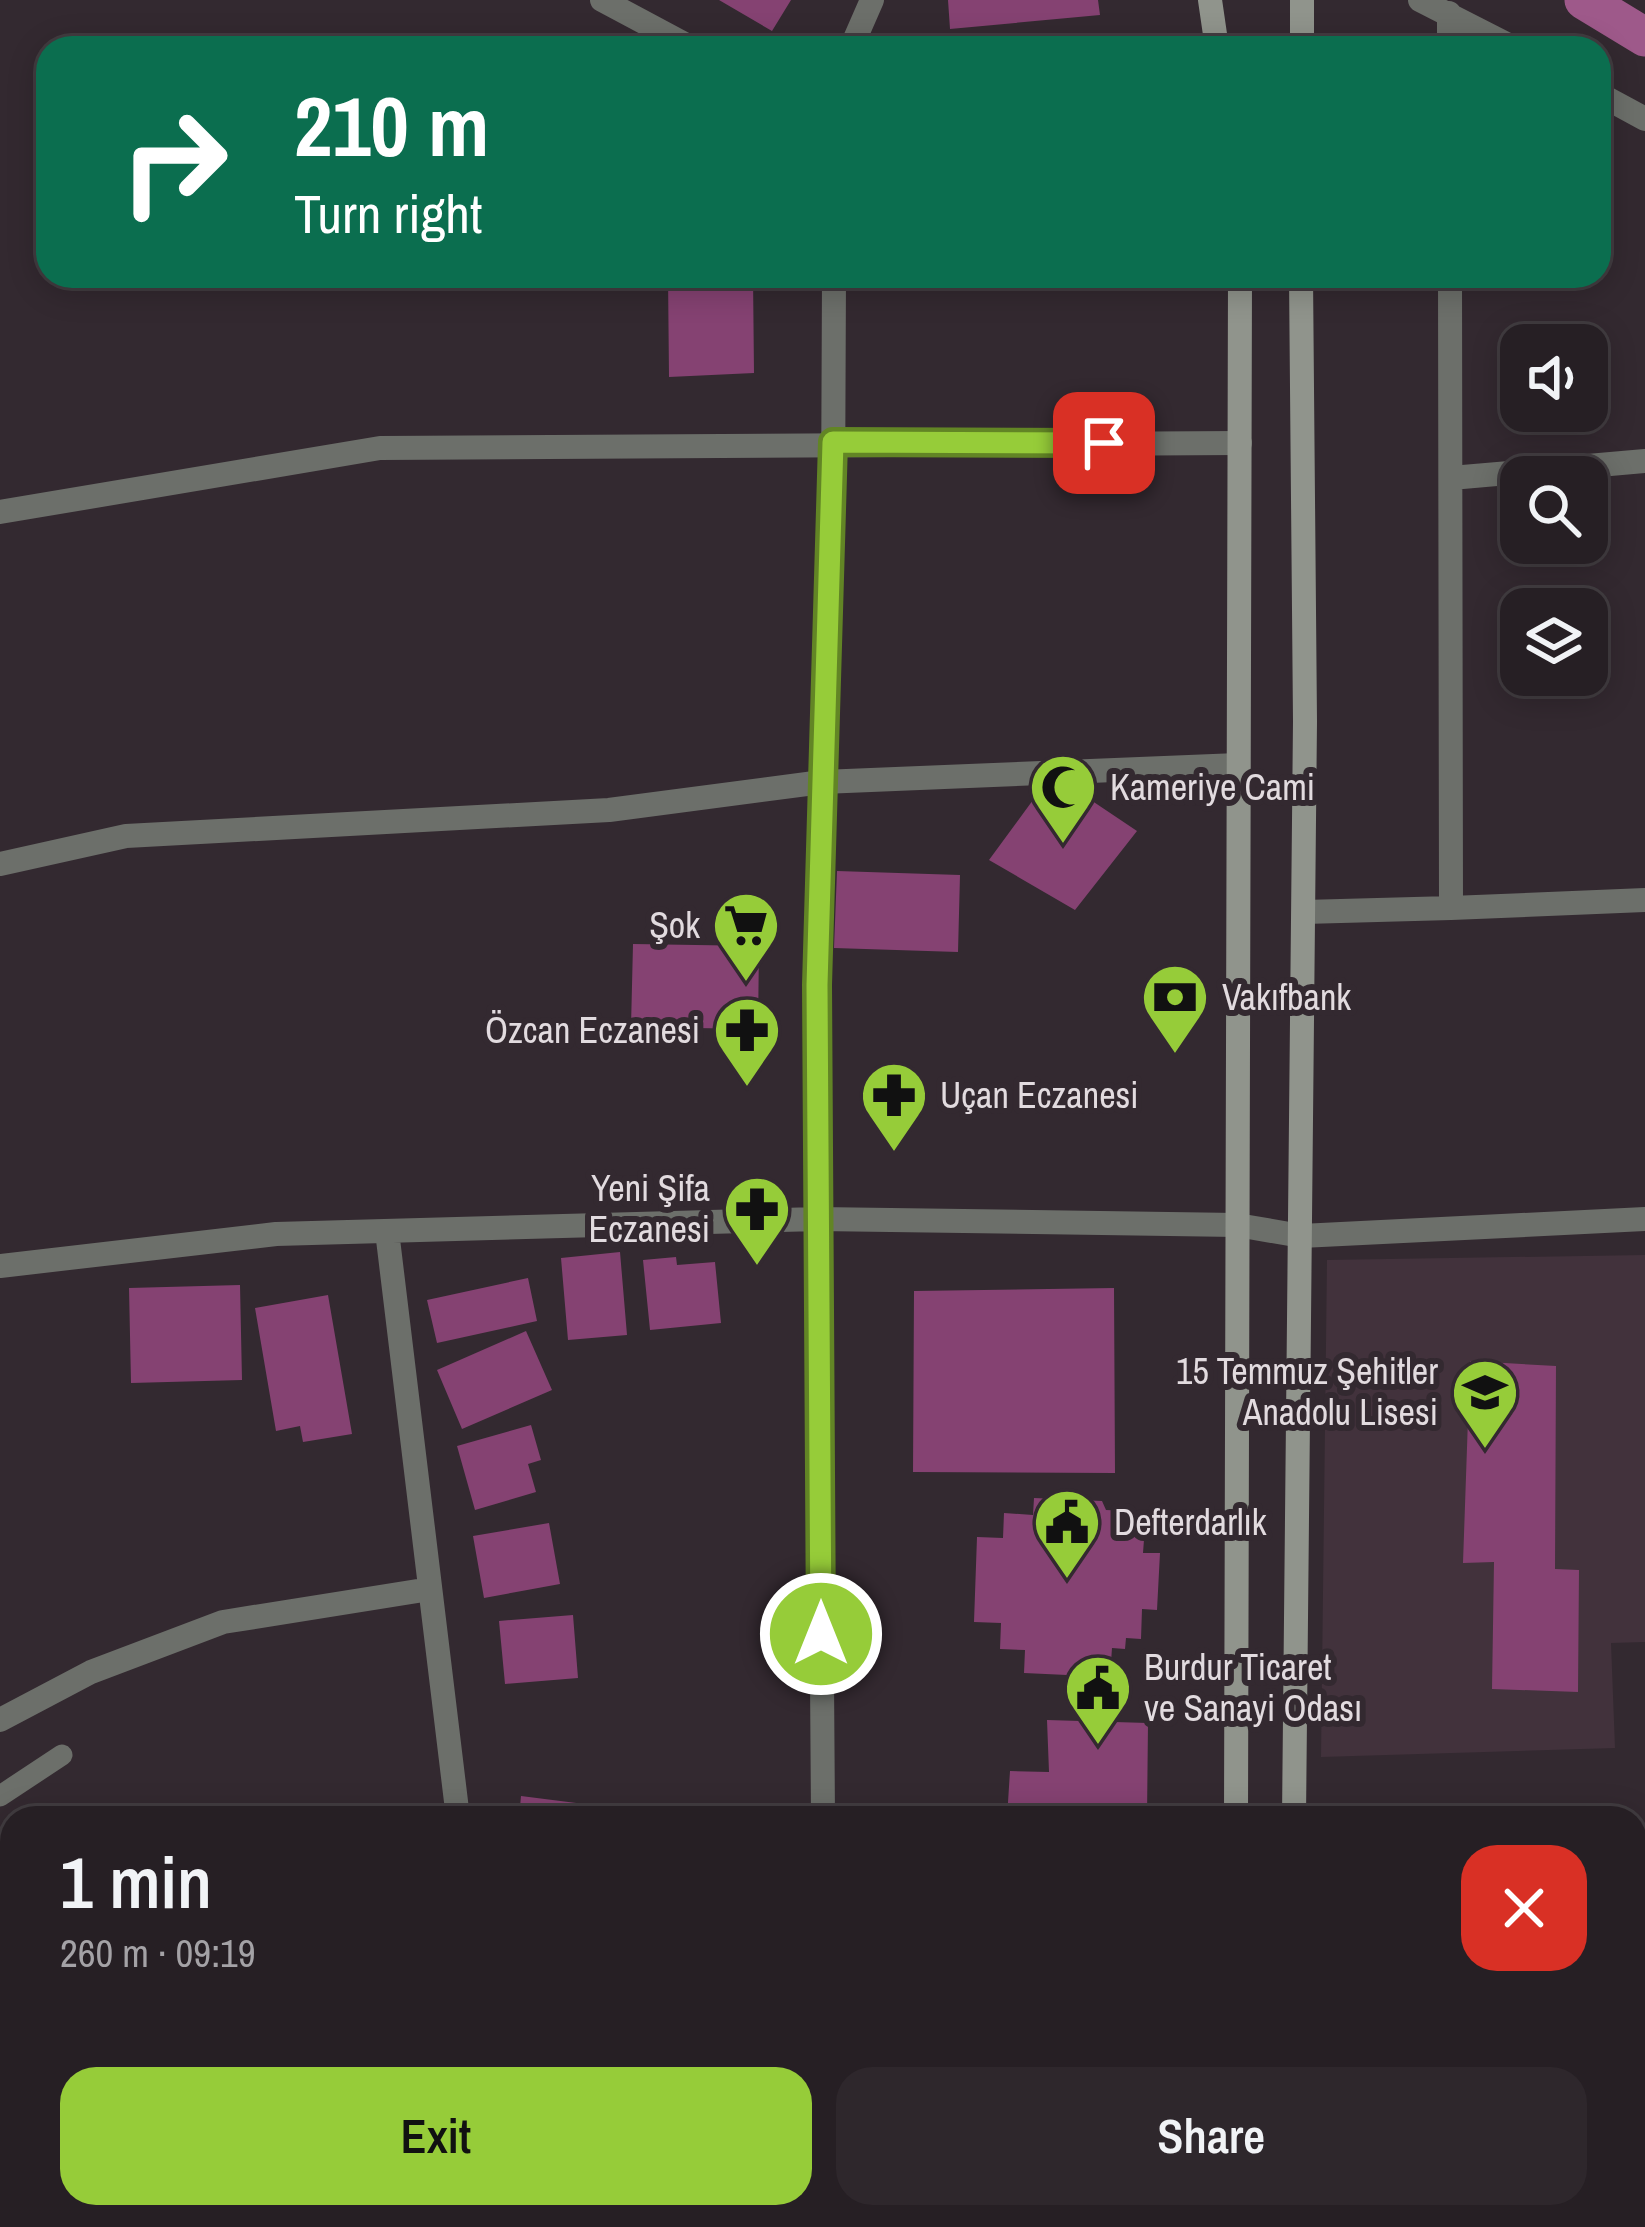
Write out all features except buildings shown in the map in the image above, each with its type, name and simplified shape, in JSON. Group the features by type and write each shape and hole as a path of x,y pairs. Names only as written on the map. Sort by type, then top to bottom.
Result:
{"main road":[{"path":"1210,0 1215,36"},
{"path":"1302,0 1302,36"},
{"path":"1236,1806 1240,288"},
{"path":"1294,1806 1304,912 1301,288"}],"street":[{"path":"602,0 670,36"},
{"path":"856,36 872,0"},
{"path":"1420,0 1492,36"},
{"path":"1449,13 1450,36"},
{"path":"1611,100 1645,118"},
{"path":"823,1806 818,1219 834,288"},
{"path":"1450,288 1451,908"},
{"path":"0,510 380,448 1240,443"},
{"path":"1451,478 1645,461"},
{"path":"0,864 127,836 609,810 822,782 1238,765"},
{"path":"1304,912 1645,900"},
{"path":"0,1266 276,1234 818,1219 1238,1225 1301,1236 1645,1220"},
{"path":"387,1231 457,1806"},
{"path":"0,1720 91,1672 223,1622 430,1589"}],"lane":[{"path":"0,1796 62,1755"}],"shaded area":[{"name":"15 Temmuz Şehitler Anadolu Lisesi","path":"1645,1255 1645,1642 1611,1643 1615,1748 1321,1757 1327,1260"}],"waterway":[{"path":"1584,0 1645,37"}],"place":[{"name":"Kameriye Cami","path":"1063,846"},
{"name":"Şok","path":"746,984"},
{"name":"Vakıfbank","path":"1175,1056"},
{"name":"Özcan Eczanesi","path":"747,1089"},
{"name":"Uçan Eczanesi","path":"894,1154"},
{"name":"Yeni Şifa Eczanesi","path":"757,1268"},
{"name":"15 Temmuz Şehitler Anadolu Lisesi","path":"1485,1451"},
{"name":"Defterdarlık","path":"1067,1581"},
{"name":"Burdur Ticaret ve Sanayi Odası","path":"1098,1747"}],"route":[{"path":"821,1634 817,985 833,442 1104,443"}]}
